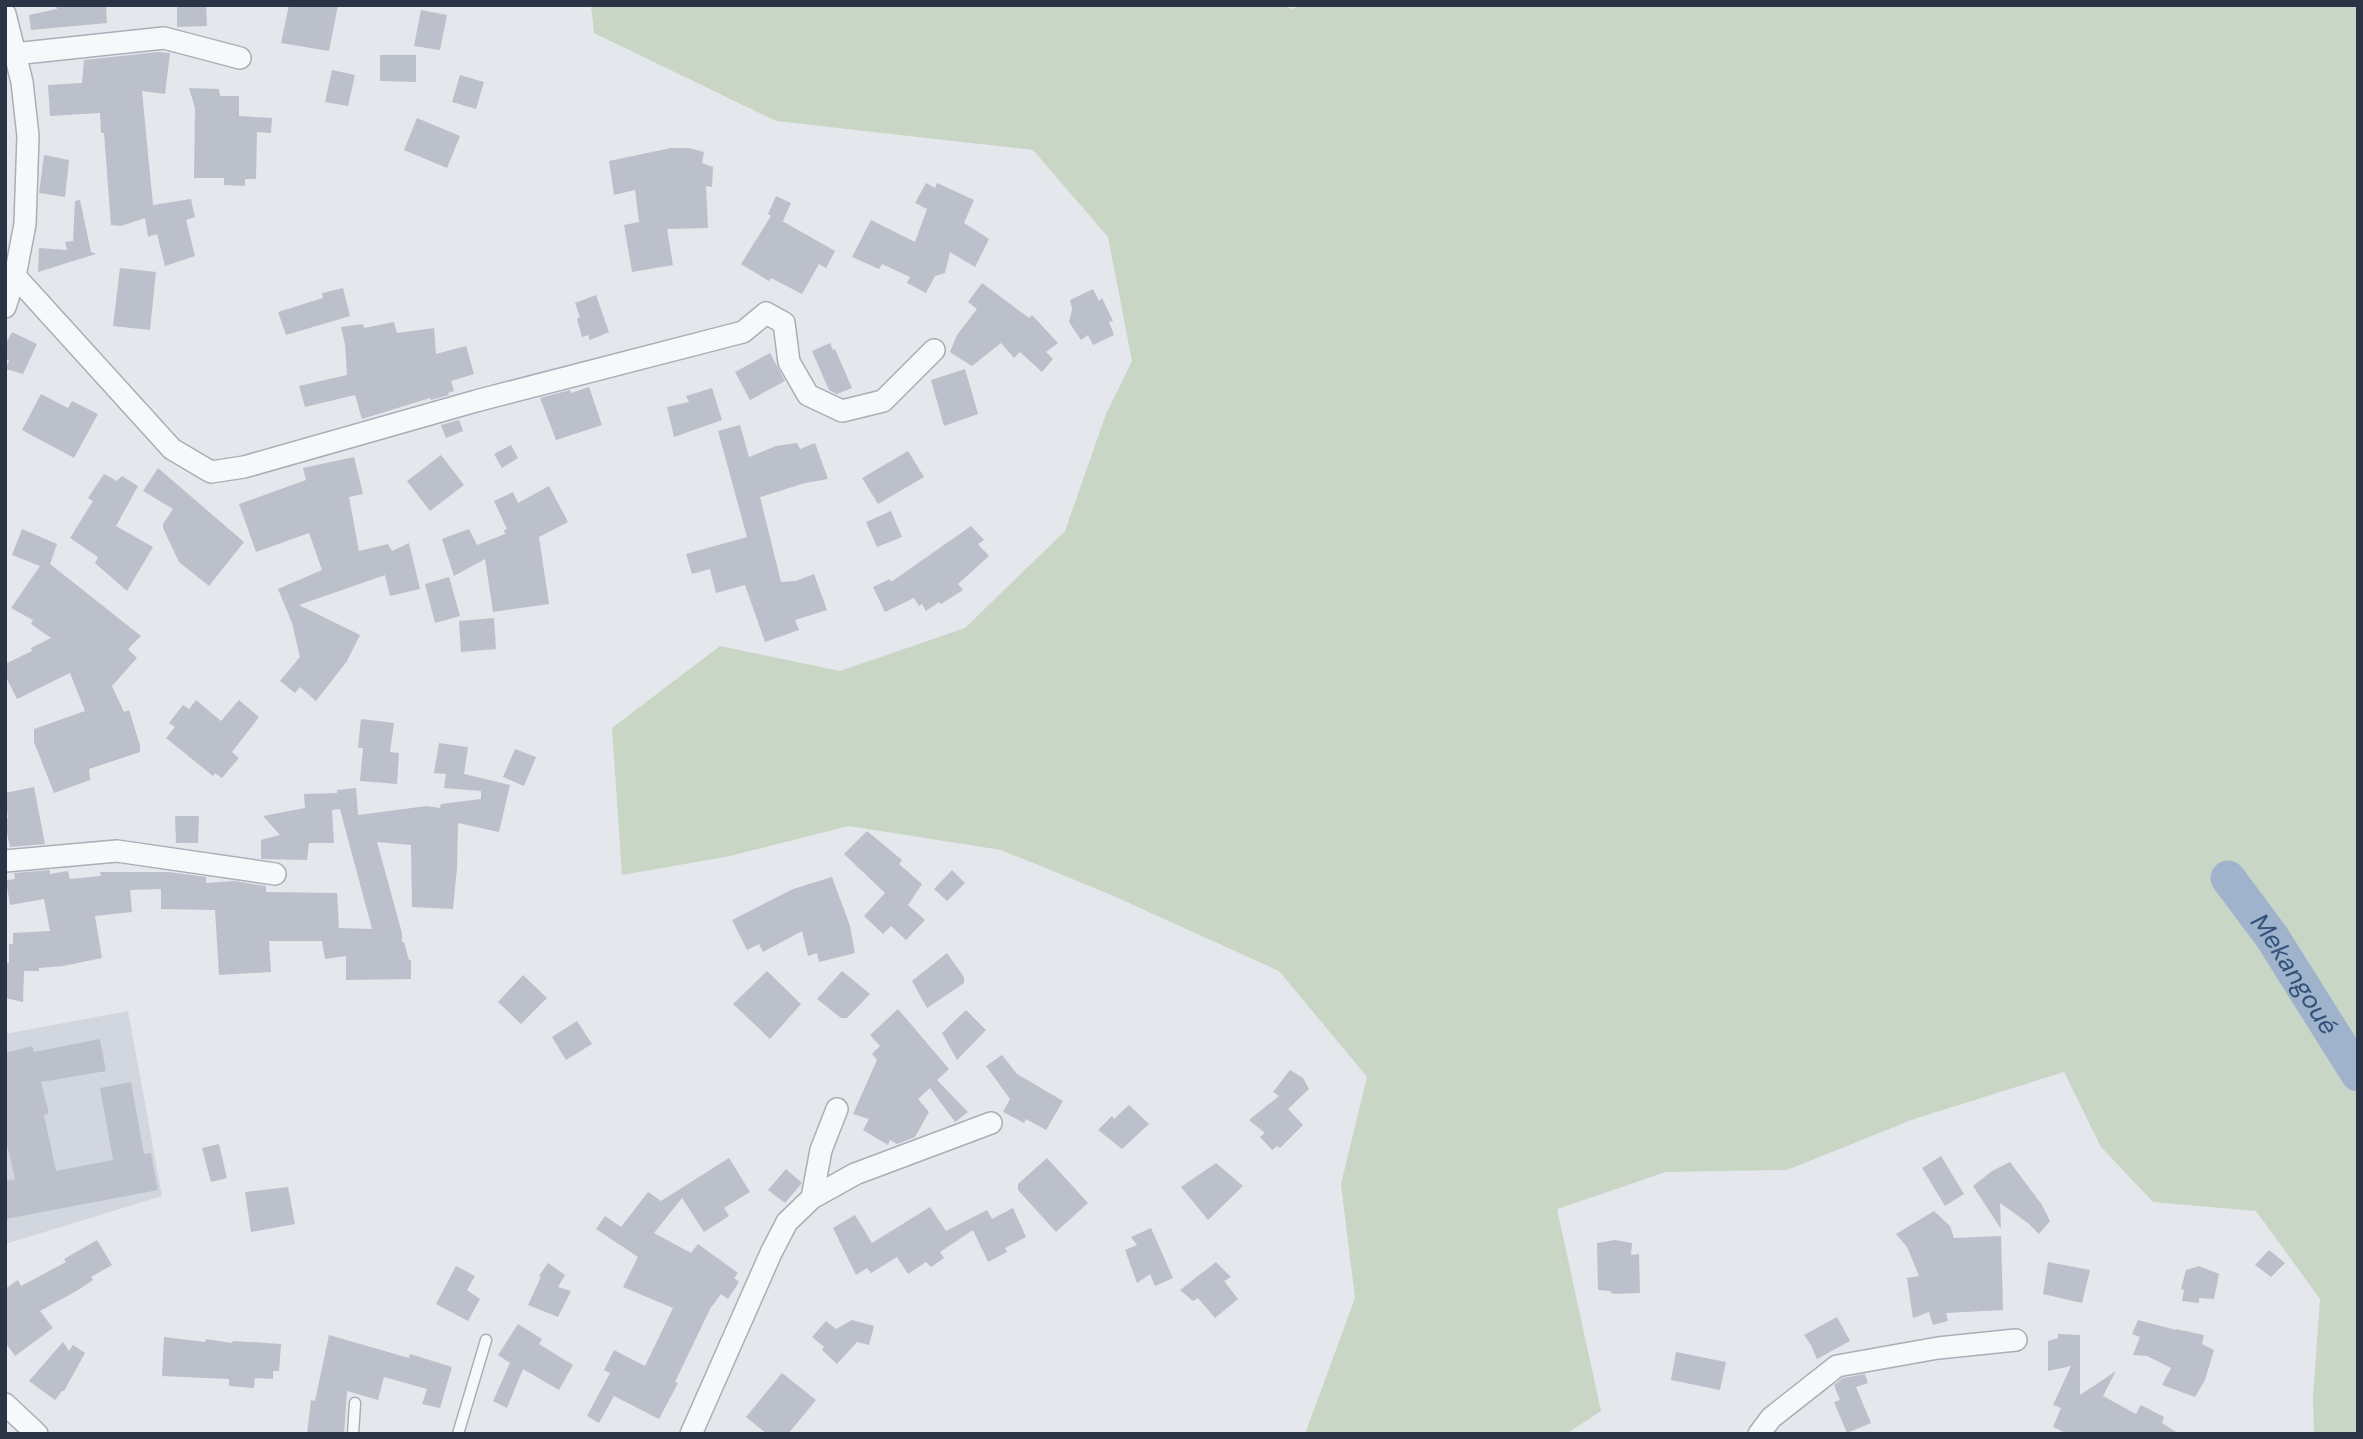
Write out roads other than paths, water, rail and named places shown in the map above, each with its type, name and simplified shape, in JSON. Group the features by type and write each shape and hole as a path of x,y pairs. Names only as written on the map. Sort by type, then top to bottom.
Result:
{"street":[{"path":"5,14 22,82 28,136 27,206 15,276 5,307"},
{"path":"14,54 164,38 240,58"},
{"path":"15,276 172,449 211,472 244,467 476,401 743,332 766,313 784,323 789,362 808,395 842,411 883,401 934,350"},
{"path":"5,861 117,851 275,874"},
{"path":"812,1198 821,1150 837,1109"},
{"path":"691,1434 771,1253 788,1222 812,1198 855,1174 991,1123"},
{"path":"1759,1434 1771,1418 1837,1366 1938,1348 2016,1339"},
{"path":"5,1404 37,1434"}],"lane":[{"path":"458,1434 486,1340"},
{"path":"353,1434 355,1403"}],"waterway":[{"name":"Mekangoué","path":"2228,878 2272,937 2358,1074"}]}
